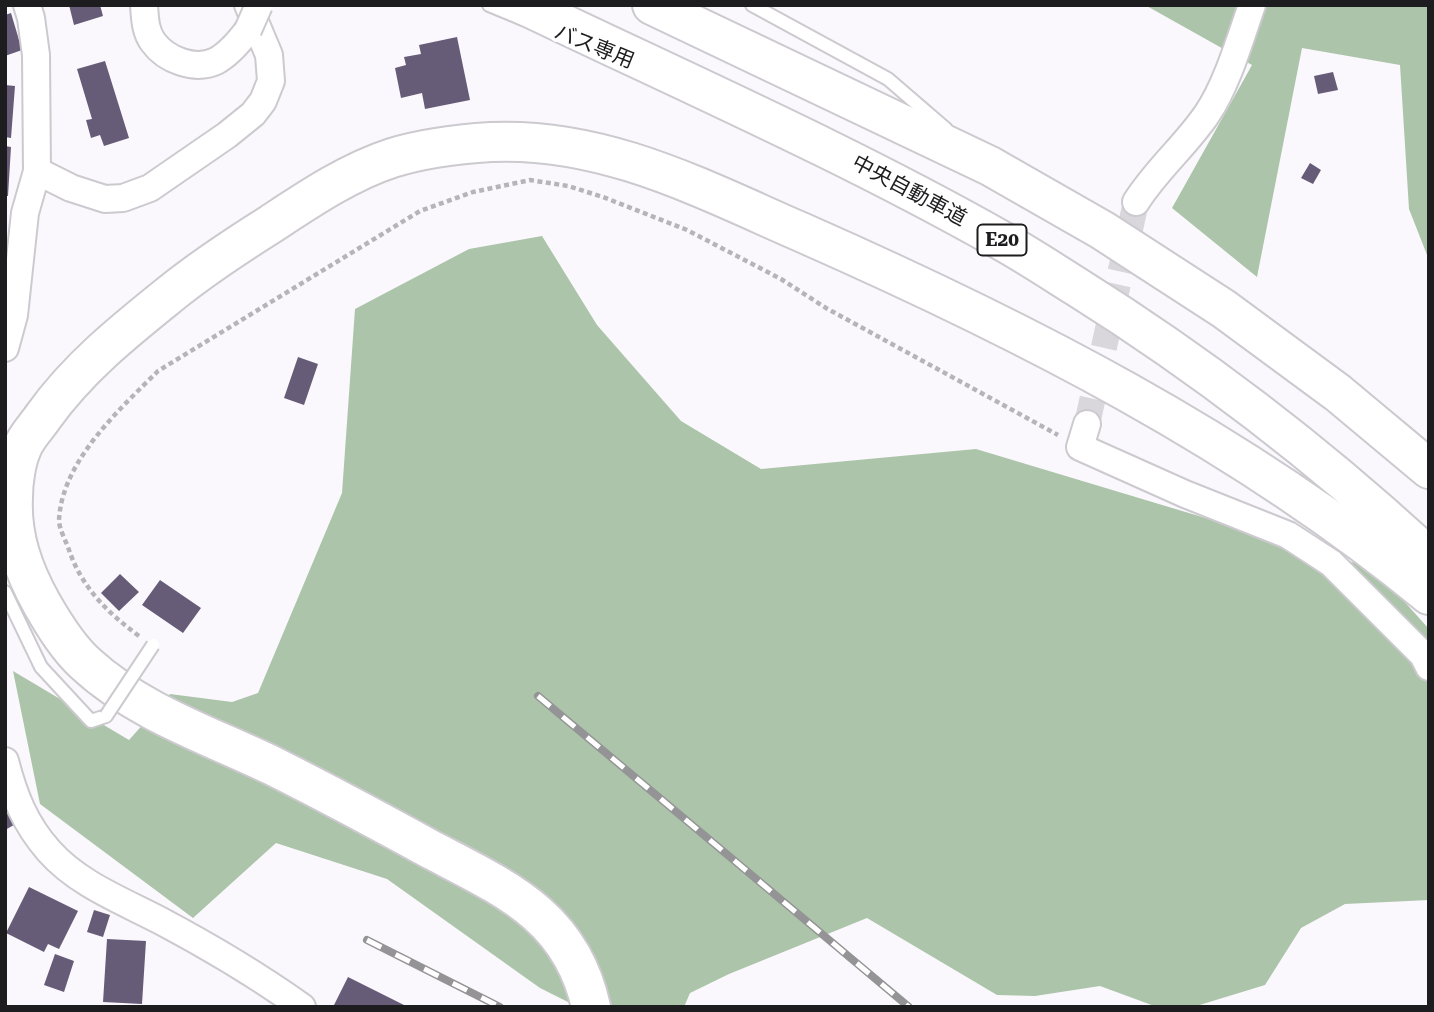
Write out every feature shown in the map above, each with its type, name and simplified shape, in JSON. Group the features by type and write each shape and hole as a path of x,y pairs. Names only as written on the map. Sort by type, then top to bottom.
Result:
{"highway":[{"name":"中央自動車道","path":"524,5 851,159 1006,243 1127,319 1244,401 1364,497 1429,557"},
{"path":"652,5 990,166 1102,230 1224,309 1338,393 1429,469"},
{"path":"591,1004 580,968 557,933 534,908 492,881 277,768 133,698 85,663 54,625 28,579 13,534 12,492 22,447 56,399 95,356 199,270 311,198 361,171 393,158 429,149 486,142 551,143 634,161 896,274 1046,349 1269,477 1346,529 1429,594"}],"street":[{"path":"5,348 14,315 25,213 37,171 36,55 27,5"},
{"path":"145,5 145,23 152,42 169,56 189,65 215,62 237,44 248,18 259,5"},
{"path":"1136,202 1207,113 1231,64 1252,5"},
{"path":"37,171 71,188 105,199 123,198 150,188 228,135 253,114 263,101 271,81 269,55 248,18"},
{"path":"1084,435 1185,494 1288,535 1331,563 1423,655 1429,667"},
{"path":"5,761 12,790 27,824 50,853 79,877 227,958 302,1007"}],"lane":[{"name":"バス専用","path":"489,5 699,89"},
{"path":"752,5 888,79 990,166"},
{"path":"5,592 41,667 91,721 106,716 153,645"}],"path":[{"path":"153,645 123,624 96,599 84,584 74,563 59,522 65,492 78,460 124,405 158,371 420,211 473,192 530,180 568,186 627,206 687,230 781,279 826,308 1084,435"}],"green space":[{"path":"1145,5 1429,5 1429,260 1409,209 1400,65 1302,48 1257,277 1172,208 1252,65"},
{"path":"542,236 597,325 681,421 761,469 976,449 1375,569 1429,629 1429,900 1345,904 1301,928 1265,985 1193,1007 1157,1007 1100,986 1035,996 997,995 867,918 729,974 690,993 684,1007 578,1007 540,988 387,879 276,843 193,918 40,804 13,671 129,740 170,694 232,702 258,693 342,493 355,309 469,249"}],"building":[{"path":"69,5 100,5 103,16 74,25"},
{"path":"11,13 22,50 5,56 5,15"},
{"path":"457,37 470,100 425,109 422,93 401,98 395,68 406,65 404,57 421,54 419,45"},
{"path":"105,61 129,138 104,146 100,135 91,138 86,120 92,119 77,69"},
{"path":"1333,72 1338,90 1318,94 1314,76"},
{"path":"5,85 15,86 11,138 5,137"},
{"path":"5,146 11,147 8,196 5,196"},
{"path":"1310,163 1321,170 1313,184 1301,178"},
{"path":"298,357 318,364 304,405 284,398"},
{"path":"120,574 139,592 119,611 101,593"},
{"path":"160,580 201,608 183,633 142,605"},
{"path":"5,792 21,821 5,830"},
{"path":"29,887 78,911 59,949 48,944 44,952 6,933"},
{"path":"94,910 110,915 103,937 87,932"},
{"path":"107,939 146,941 142,1004 103,1002"},
{"path":"55,954 74,961 64,992 44,985"},
{"path":"348,977 408,1007 333,1007"}],"tunnel":[{"path":"1087,424 1136,202"}],"railway":[{"path":"538,696 909,1007"},
{"path":"367,940 500,1007"}]}
